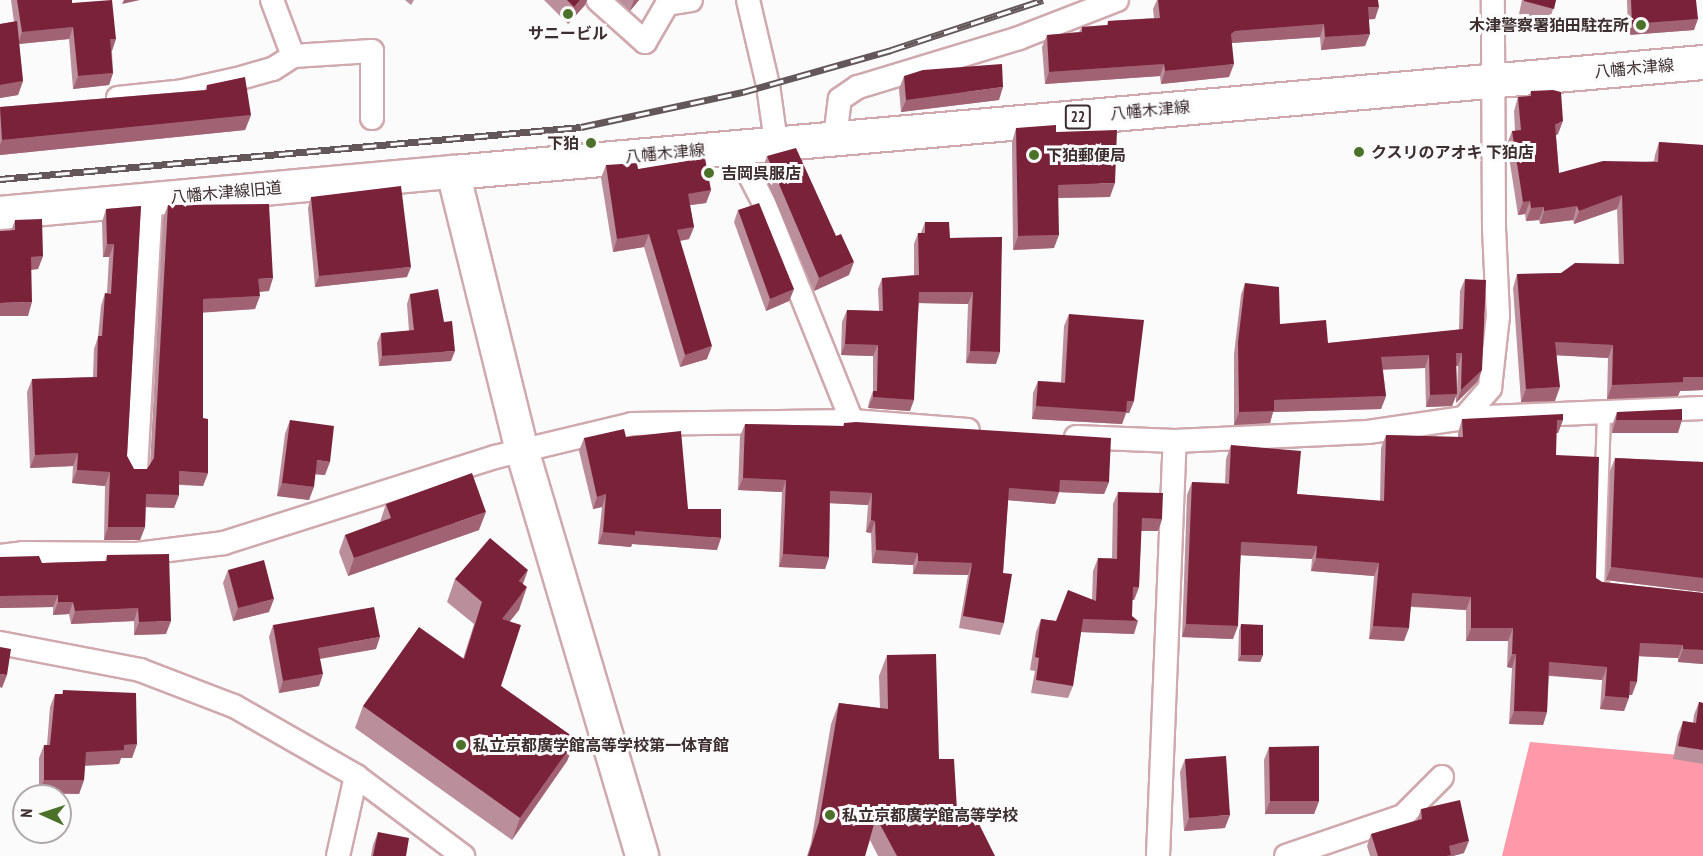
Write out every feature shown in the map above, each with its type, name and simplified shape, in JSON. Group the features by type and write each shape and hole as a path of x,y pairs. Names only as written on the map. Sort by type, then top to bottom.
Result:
{"main road":[{"name":"八幡木津線","path":"453,172 1703,62"}],"street":[{"path":"272,0 293,56"},
{"path":"598,0 645,42 667,4 691,0"},
{"path":"748,0 768,85 776,143"},
{"path":"835,138 840,99 858,87 1019,38 1117,0"},
{"path":"1464,418 1490,388 1498,316 1493,205 1493,0"},
{"path":"92,100 183,91 273,69 293,56 372,51 372,118"},
{"path":"735,147 765,205 852,421"},
{"path":"453,172 522,450 642,856"},
{"name":"八幡木津線旧道","path":"0,213 453,172"},
{"path":"136,470 151,199"},
{"path":"1052,436 1175,441 1368,432 1464,418 1703,408"},
{"path":"0,556 23,553 137,554 224,543 522,450 632,424 852,421 994,432"},
{"path":"1158,856 1175,441"},
{"path":"0,643 140,670 234,706 356,776 463,856"},
{"path":"338,856 356,776"},
{"path":"1286,856 1403,816 1442,777"}],"lane":[{"path":"1604,412 1598,587 1619,590"}],"shaded area":[{"path":"1530,742 1703,757 1703,856 1502,856"}],"building":[{"path":"17,0 72,0 72,3 112,0 116,39 110,39 113,73 78,76 73,27 22,32"},
{"path":"567,0 580,0 574,7"},
{"path":"1158,0 1378,0 1379,7 1368,7 1370,34 1325,37 1324,24 1235,31 1231,34 1234,64 1165,71 1164,64 1049,72 1047,35 1082,32 1082,27 1108,25 1108,21 1160,18"},
{"path":"1524,0 1556,0 1554,9"},
{"path":"1631,0 1696,0 1698,19 1632,24"},
{"path":"17,21 23,81 0,85 0,24"},
{"path":"1002,64 1003,87 906,100 904,76 923,70"},
{"path":"245,77 251,115 2,140 0,107 207,90 207,85"},
{"path":"1531,91 1561,92 1563,121 1555,125 1559,173 1603,161 1658,162 1659,142 1703,145 1703,377 1683,377 1683,382 1612,385 1613,345 1555,342 1560,387 1526,389 1517,274 1561,273 1575,263 1624,264 1622,195 1579,211 1577,206 1544,211 1544,207 1531,208 1530,201 1523,202 1512,131 1521,130 1518,97 1531,96"},
{"path":"1056,125 1056,132 1117,130 1115,183 1058,185 1059,235 1018,236 1016,128"},
{"path":"796,148 836,236 841,234 854,262 819,278 767,156"},
{"path":"705,158 711,190 688,194 694,227 677,230 712,346 685,355 649,234 617,239 606,165 637,163 638,169"},
{"path":"401,186 411,267 319,276 311,197"},
{"path":"759,203 794,289 770,299 738,210"},
{"path":"269,204 273,278 258,279 260,296 203,299 203,418 208,419 208,473 179,471 179,495 146,494 145,527 108,527 110,472 77,470 78,453 35,455 32,379 97,377 98,336 102,336 105,293 111,294 114,244 107,244 106,209 141,206 127,456 134,469 147,469 154,458 168,205"},
{"path":"42,219 43,256 31,257 32,302 0,303 0,231 15,230 15,220"},
{"path":"925,222 949,222 950,238 1002,237 1000,352 970,351 973,292 919,292 914,400 873,397 873,391 877,391 878,345 845,344 847,310 883,311 882,278 919,275 918,233 925,233"},
{"path":"1465,279 1486,280 1482,370 1461,390 1462,353 1456,353 1457,394 1430,395 1429,355 1381,357 1386,396 1274,400 1274,411 1239,412 1238,342 1245,283 1279,287 1280,324 1326,320 1328,343 1463,329"},
{"path":"438,289 444,322 452,321 455,351 382,356 381,333 414,330 410,294"},
{"path":"1069,314 1144,320 1134,401 1127,401 1126,412 1036,406 1038,381 1065,383"},
{"path":"1682,409 1682,420 1616,420 1617,412"},
{"path":"1563,414 1563,420 1557,420 1556,455 1599,457 1596,578 1602,582 1703,593 1703,650 1683,649 1683,645 1640,643 1637,682 1630,681 1629,698 1605,696 1607,667 1549,662 1547,712 1514,711 1516,654 1512,654 1513,628 1471,628 1471,597 1412,593 1409,628 1373,626 1379,563 1316,558 1317,546 1241,542 1238,626 1186,624 1192,482 1229,484 1231,445 1301,451 1297,494 1384,501 1386,435 1463,437 1462,419"},
{"path":"290,420 334,426 330,462 317,460 314,487 282,483"},
{"path":"844,423 1111,438 1109,482 1060,480 1059,492 1009,488 1003,573 1012,574 1004,623 963,616 972,563 918,561 918,553 876,550 875,521 871,520 872,493 830,491 829,557 783,554 786,480 743,478 745,424 844,426"},
{"path":"624,429 626,437 681,431 688,509 721,509 721,538 635,531 635,535 603,532 606,494 597,497 584,438"},
{"path":"1615,458 1703,462 1703,578 1611,567"},
{"path":"472,473 486,512 354,558 345,535 391,518 386,504"},
{"path":"1118,492 1163,493 1162,519 1142,518 1139,587 1133,587 1132,616 1138,621 1083,619 1073,686 1036,680 1039,658 1035,657 1041,619 1056,621 1068,590 1096,601 1098,558 1117,559"},
{"path":"490,538 528,570 519,581 527,587 502,619 521,625 501,686 576,739 520,818 363,706 419,627 464,659 482,602 455,579"},
{"path":"169,554 171,621 139,622 138,608 75,611 73,602 58,602 58,595 0,596 0,557 39,556 42,563 107,561 107,555"},
{"path":"264,560 274,599 238,608 228,570"},
{"path":"374,607 380,637 318,648 323,674 283,681 273,625"},
{"path":"1241,624 1263,625 1263,655 1241,655"},
{"path":"0,647 11,649 7,675 0,674"},
{"path":"936,654 939,759 954,759 958,827 976,818 995,856 897,856 876,817 865,856 808,856 819,822 839,703 888,709 887,655"},
{"path":"63,690 136,693 137,744 124,745 124,750 86,752 84,780 44,780 44,745 50,745 55,694 63,694"},
{"path":"1699,702 1703,703 1703,750 1678,746 1683,721 1696,723"},
{"path":"1319,746 1319,801 1270,801 1269,747"},
{"path":"1226,756 1230,815 1189,818 1185,759"},
{"path":"1460,800 1469,841 1449,846 1451,855 1378,856 1371,834 1422,819 1421,809"},
{"path":"378,832 409,838 406,856 373,856"}],"railway":[{"path":"0,179 581,127 743,92 891,50 1043,0"}],"place":[{"name":"サニービル","path":"568,14"},
{"name":"木津警察署狛田駐在所","path":"1641,25"},
{"name":"下狛","path":"591,143"},
{"name":"クスリのアオキ 下狛店","path":"1359,152"},
{"name":"下狛郵便局","path":"1034,155"},
{"name":"吉岡呉服店","path":"709,173"},
{"name":"私立京都廣学館高等学校第一体育館","path":"461,745"},
{"name":"私立京都廣学館高等学校","path":"830,815"}]}
